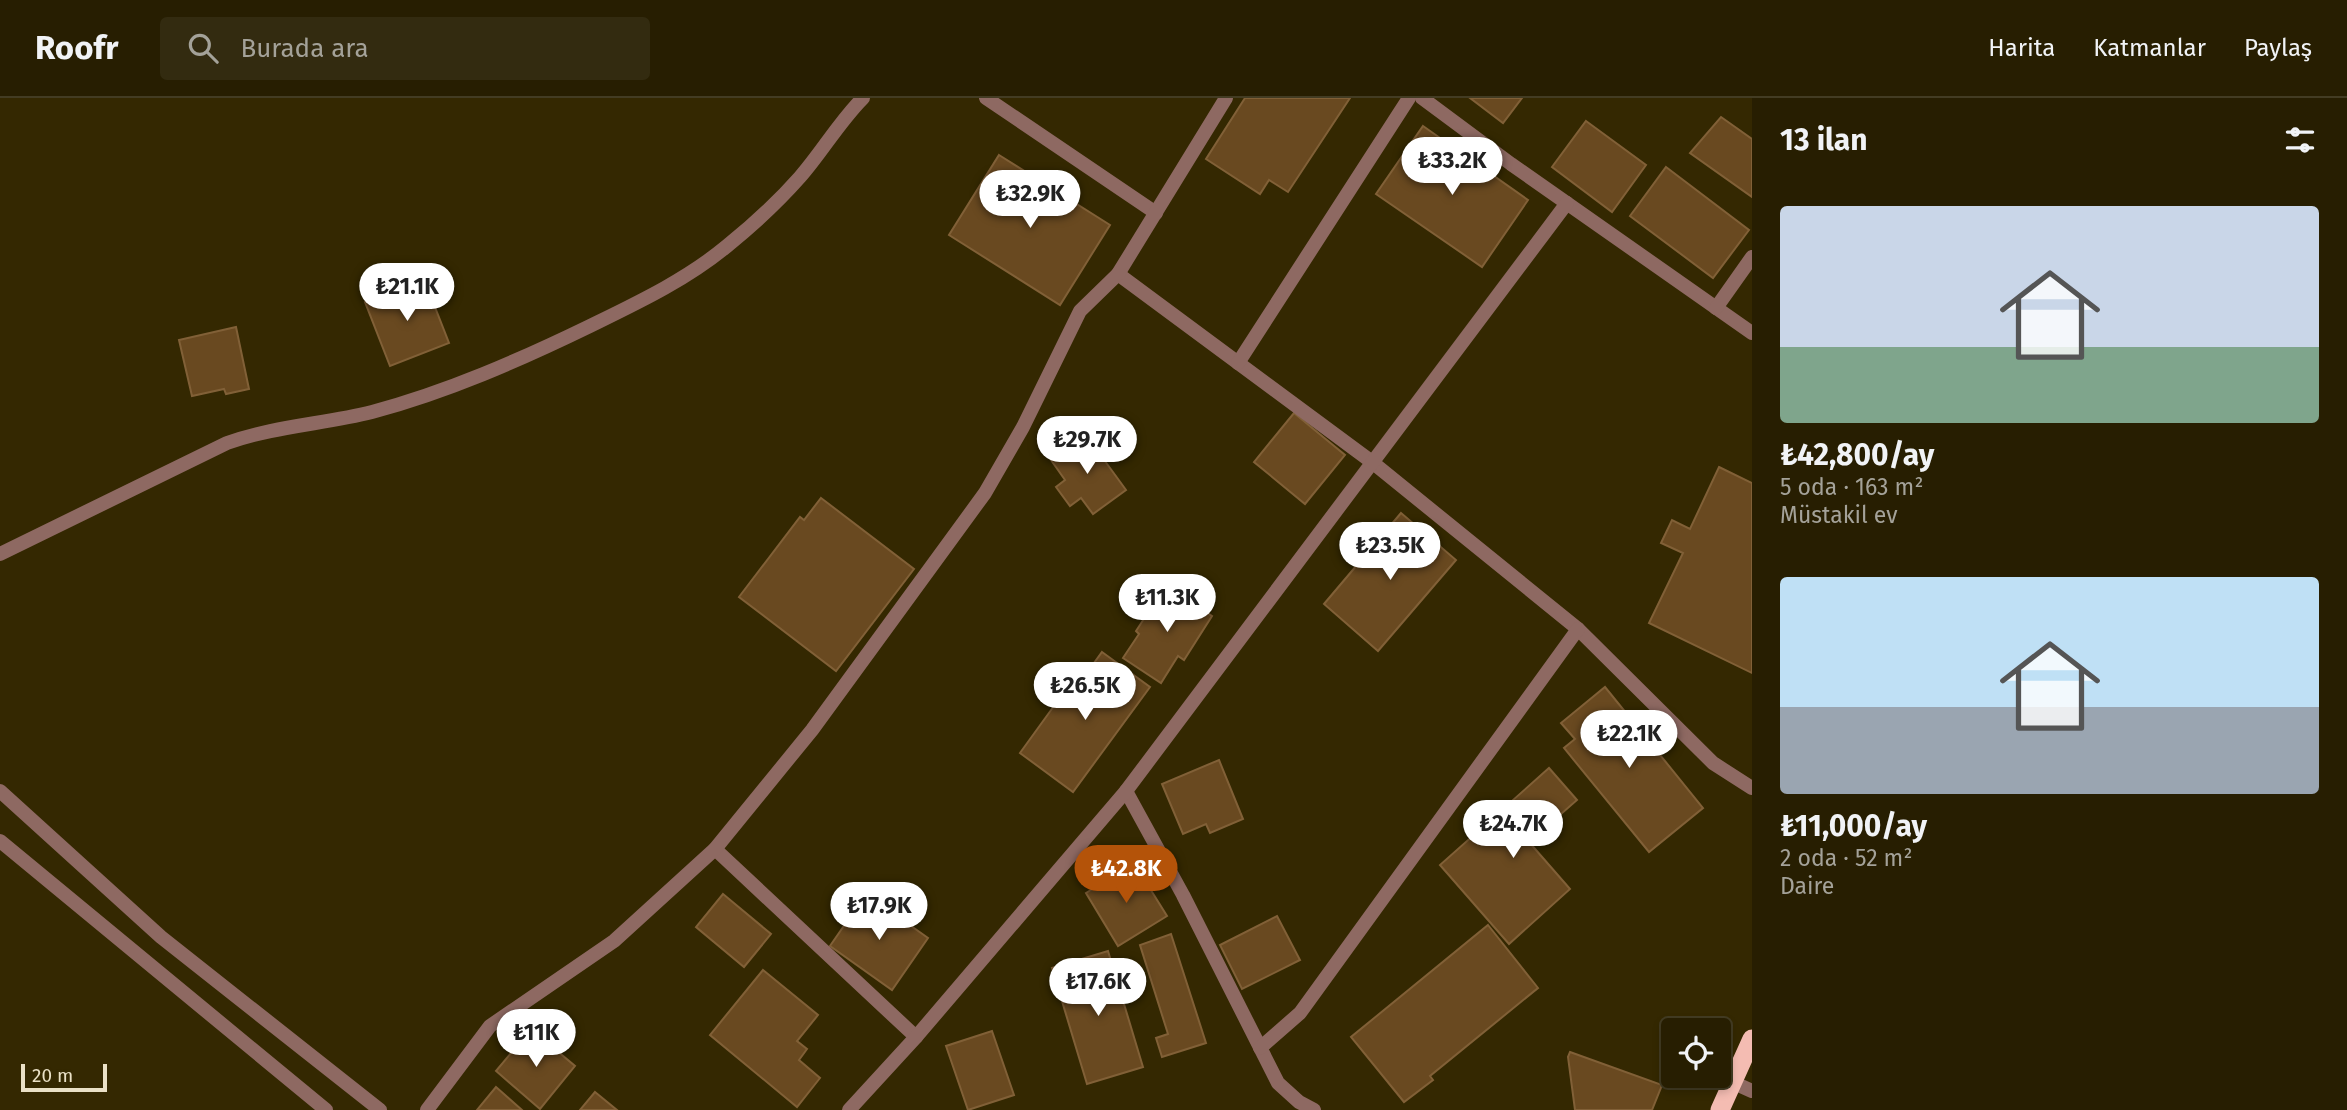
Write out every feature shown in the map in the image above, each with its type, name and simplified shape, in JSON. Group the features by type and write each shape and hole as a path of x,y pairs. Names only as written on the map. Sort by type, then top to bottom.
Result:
{"highway":[{"path":"1720,1110 1752,1039"}],"street":[{"path":"0,554 227,443 256,433 326,422 423,396 549,346 645,300 708,260 764,214 801,176 863,98"},
{"path":"986,98 1156,213"},
{"path":"427,1110 491,1026 614,941 715,849 812,730 985,493 1023,427 1080,311 1118,274 1226,98"},
{"path":"1238,363 1409,98"},
{"path":"1422,98 1752,333"},
{"path":"849,1110 916,1037 1126,792 1567,203"},
{"path":"1716,308 1752,257"},
{"path":"1118,274 1372,463 1578,629 1713,763 1752,788"},
{"path":"1260,1048 1300,1013 1578,629"},
{"path":"0,791 161,937 380,1110"},
{"path":"1126,792 1183,895 1278,1083 1299,1102 1314,1110"},
{"path":"0,841 326,1110"},
{"path":"715,849 916,1037"},
{"path":"1732,1082 1752,1091"}],"building":[{"path":"1245,98 1350,98 1288,192 1269,180 1260,194 1206,159"},
{"path":"1470,98 1522,98 1503,123"},
{"path":"1721,117 1752,139 1752,197 1690,153"},
{"path":"1586,121 1646,165 1612,212 1552,167"},
{"path":"1423,126 1528,200 1482,267 1376,194"},
{"path":"999,155 1110,225 1060,305 949,235"},
{"path":"1666,167 1749,230 1713,278 1630,216"},
{"path":"424,279 449,343 390,366 365,302"},
{"path":"236,327 249,389 226,394 224,389 192,396 179,340"},
{"path":"1294,413 1345,455 1305,504 1254,462"},
{"path":"1086,435 1126,490 1093,514 1081,498 1070,506 1056,487 1065,480 1051,460"},
{"path":"1719,467 1752,483 1752,673 1649,623 1683,553 1661,543 1672,520 1690,529"},
{"path":"821,498 914,569 836,671 739,597 800,517 804,520"},
{"path":"1401,513 1456,560 1378,651 1324,604"},
{"path":"1166,585 1212,616 1184,660 1178,656 1161,683 1123,658 1139,634 1136,631"},
{"path":"1102,652 1150,687 1073,792 1020,753 1067,688 1073,692"},
{"path":"1605,687 1703,808 1649,852 1564,748 1575,739 1561,723"},
{"path":"1219,760 1243,819 1210,833 1206,824 1183,834 1162,784"},
{"path":"1549,768 1577,800 1529,842 1570,889 1509,944 1440,865"},
{"path":"1134,863 1167,916 1118,946 1086,893"},
{"path":"723,894 771,934 744,967 696,927"},
{"path":"866,894 928,938 892,990 830,946"},
{"path":"1277,916 1300,960 1242,989 1220,945"},
{"path":"1488,925 1538,988 1430,1076 1433,1080 1404,1102 1351,1037"},
{"path":"1171,934 1206,1043 1162,1057 1156,1038 1168,1034 1140,945"},
{"path":"1108,951 1143,1067 1087,1084 1052,968"},
{"path":"763,970 818,1015 797,1041 807,1049 799,1060 820,1078 797,1107 710,1035"},
{"path":"531,1029 575,1066 540,1109 496,1071"},
{"path":"992,1031 1014,1095 968,1110 946,1046"},
{"path":"1570,1052 1661,1085 1652,1110 1575,1110 1568,1057"},
{"path":"496,1087 522,1110 477,1110"},
{"path":"595,1092 617,1110 580,1110"}]}
